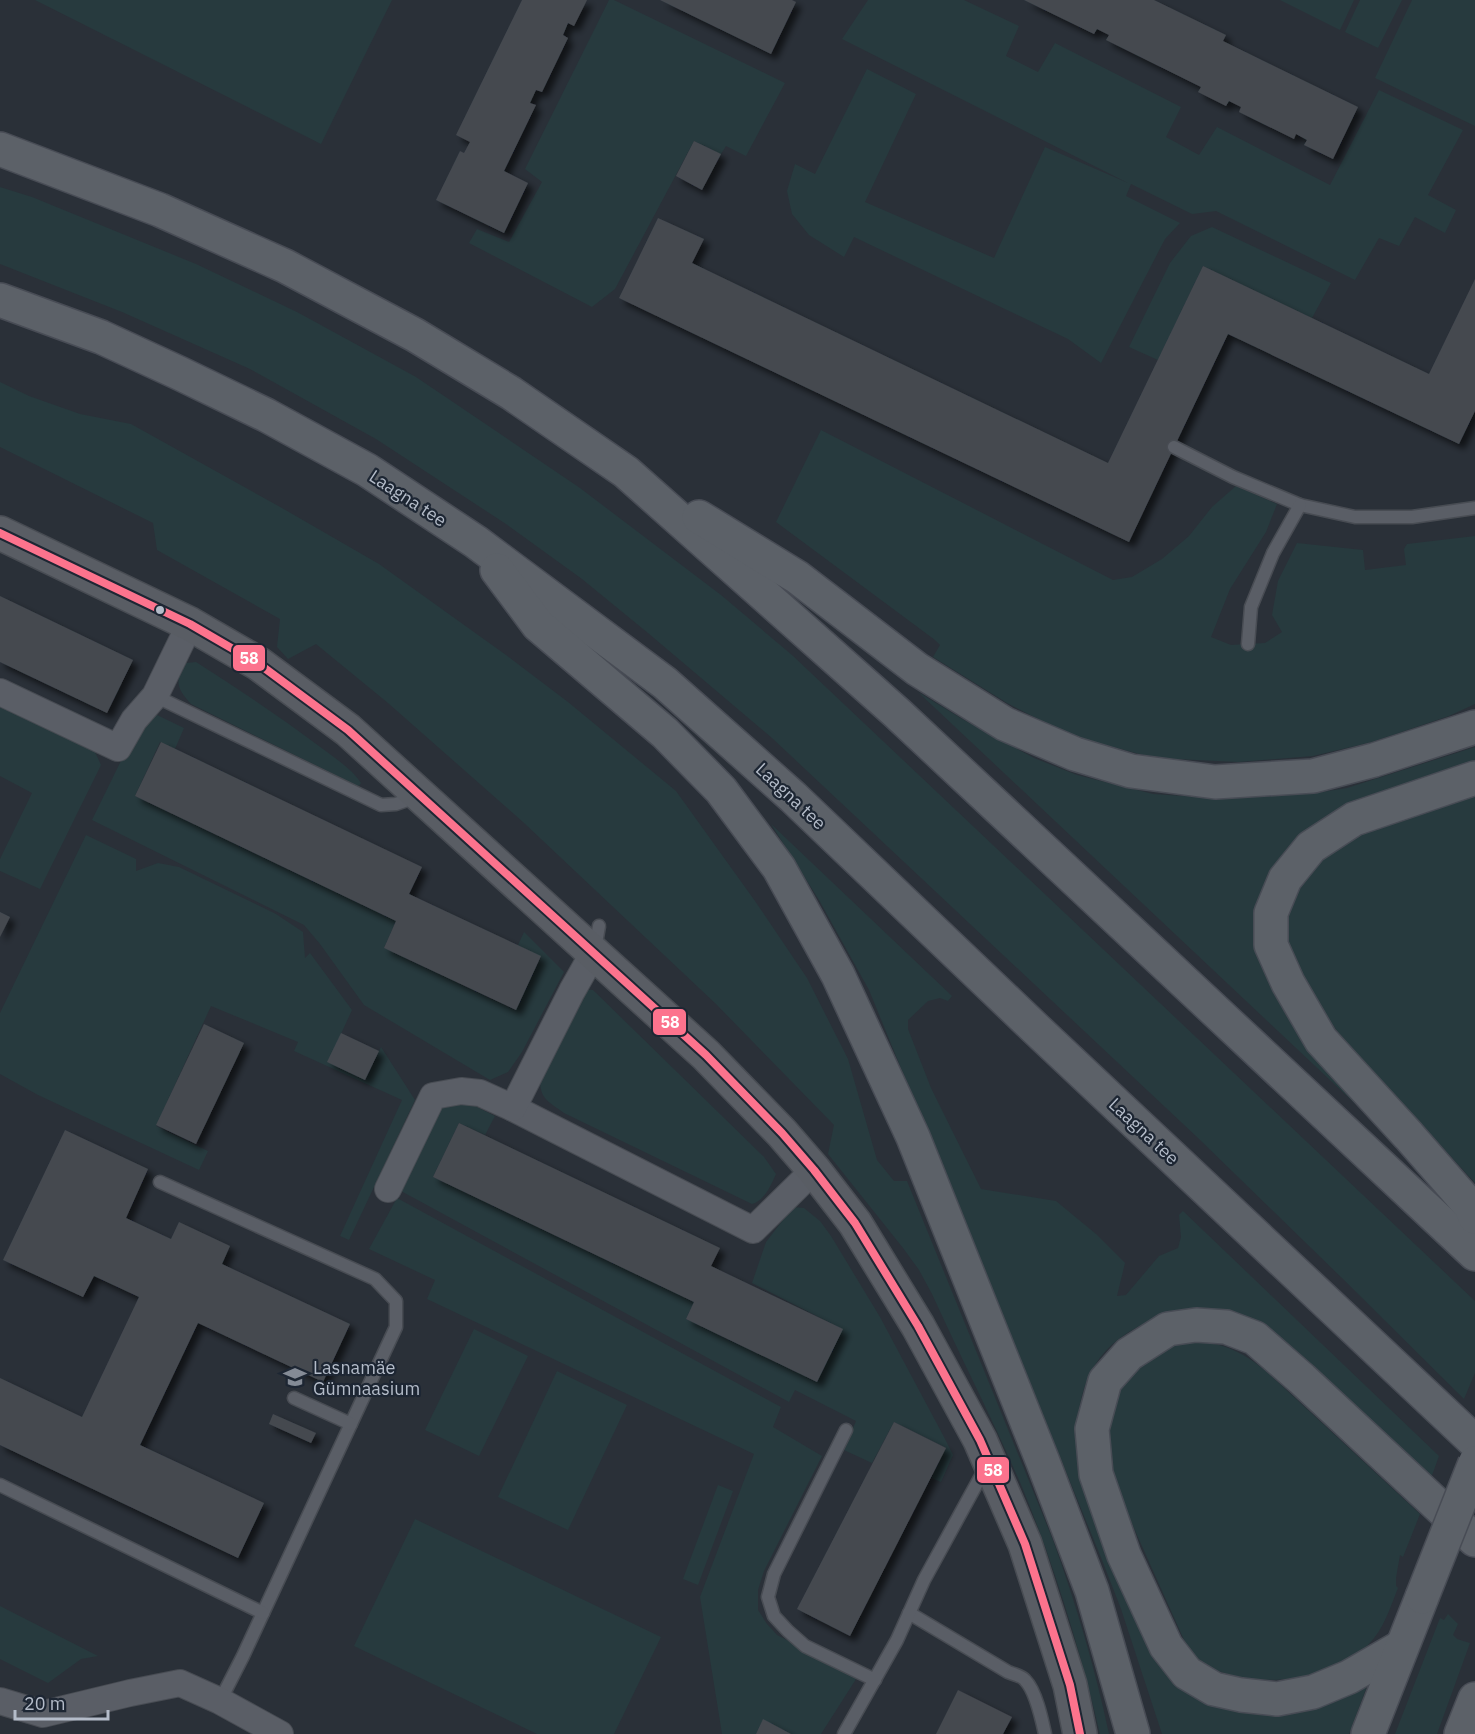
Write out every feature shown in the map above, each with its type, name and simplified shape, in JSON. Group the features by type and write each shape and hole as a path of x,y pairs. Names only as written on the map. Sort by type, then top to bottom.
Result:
{"main road":[{"path":"0,149 160,210 285,266 425,340 511,393 626,472 797,577 917,669 1005,724 1075,754 1131,771 1215,782 1313,776 1374,760 1475,727"},
{"name":"Laagna tee","path":"0,300 101,337 266,415 367,470 476,542 665,683 793,797 1475,1442"},
{"path":"626,472 906,721 1475,1254"},
{"path":"476,542 538,626 665,733 721,789 779,868 828,955 913,1137 1043,1462 1092,1591 1133,1734"},
{"path":"1475,778 1354,819 1311,847 1285,879 1271,913 1271,945 1288,983 1321,1040 1410,1136 1471,1207 1475,1217"},
{"path":"1401,1647 1349,1677 1313,1692 1277,1699 1214,1689 1187,1673 1166,1646 1124,1555 1096,1474 1092,1429 1106,1380 1129,1354 1168,1329 1196,1325 1226,1327 1255,1338 1475,1540"},
{"path":"1368,1734 1475,1462"},
{"path":"1461,1734 1475,1699"}],"street":[{"path":"0,533 190,624 259,664 348,730 421,795 597,939 782,1133 855,1223 918,1326 980,1440 1025,1544 1070,1685 1080,1734"},
{"path":"0,692 118,748 134,720 155,696 190,624"},
{"path":"513,1108 597,939"},
{"path":"388,1189 433,1096 461,1091 480,1093 513,1108 753,1230 814,1170"},
{"path":"0,1701 43,1714 180,1683 220,1701 279,1734"}],"lane":[{"path":"1174,447 1233,477 1300,505 1356,517 1412,517 1475,508"},
{"path":"1248,644 1251,607 1273,553 1300,505"},
{"path":"155,696 381,805 396,804 421,795"},
{"path":"160,1182 375,1279 396,1301 396,1328 220,1701"},
{"path":"294,1398 351,1424"},
{"path":"846,1430 774,1574 768,1597 774,1616 805,1646 875,1680"},
{"path":"844,1734 897,1640 924,1580 989,1460"},
{"path":"0,1485 263,1613"},
{"path":"909,1613 1008,1672 1025,1679 1042,1716 1045,1734"}],"green space":[{"path":"35,0 392,0 321,144"},
{"path":"609,0 614,0 785,83 746,156 726,146 721,154 694,141 615,289 592,307 469,243 477,229 509,242 542,182 525,169"},
{"path":"868,0 964,0 1019,26 1006,56 1038,72 1055,43 1181,107 1166,137 1199,155 1217,127 1330,185 1379,90 1463,130 1428,195 1456,210 1445,233 1415,217 1399,246 1379,238 1355,280 1216,211 1192,214 1131,184 1126,196 1180,223 1165,239 1101,363 1068,339 854,237 844,257 809,235 792,214 787,191 795,164 815,174 867,69 916,94 865,202 994,258 1045,147 1128,183 842,39"},
{"path":"1280,0 1354,0 1340,30"},
{"path":"1360,0 1402,0 1378,48 1345,32"},
{"path":"1412,0 1475,0 1475,126 1375,78"},
{"path":"0,187 32,197 196,264 297,312 416,377 580,488 721,595 792,655 1475,1301 1475,1373 1464,1399 1197,1137 772,738 648,633 582,579 506,524 376,439 250,369 122,312 0,264"},
{"path":"1212,227 1331,283 1312,318 1203,266 1158,360 1129,347 1170,263 1191,236"},
{"path":"0,382 29,396 80,414 131,424 379,564 568,702 676,791 807,978 848,1059 877,1160 894,1181 907,1181 1053,1540 1084,1636 1109,1734 1100,1734 1056,1578 1022,1487 919,1270 828,1154 834,1125 716,1004 523,822 388,703 316,644 288,659 277,647 280,619 157,550 153,523 0,447"},
{"path":"821,430 1113,580 1132,577 1162,559 1189,536 1212,507 1236,486 1277,504 1266,532 1230,589 1211,637 1231,645 1265,643 1282,632 1272,615 1278,581 1297,543 1363,550 1365,570 1406,565 1404,549 1407,544 1475,536 1475,704 1449,716 1372,742 1313,756 1238,762 1155,758 1071,736 1007,703 933,657 940,645 935,640 776,522"},
{"path":"196,662 276,715 339,761 358,778 361,783 359,786 191,704 180,689 179,680 186,663"},
{"path":"918,692 1034,758 1077,775 1153,794 1257,797 1316,793 1347,788 1475,747 1475,764 1264,889 1323,1062 1365,1113"},
{"path":"0,703 95,752 101,765 40,889 0,871 0,859 32,793 0,776"},
{"path":"157,715 184,728 175,749 160,742 135,796 396,921 384,948 515,1010 541,957 518,945 524,932 564,972 522,1052 508,1072 490,1080 364,1005 304,925 92,820 139,724"},
{"path":"1475,795 1475,1183 1345,1041 1325,1015 1304,985 1288,943 1286,929 1289,908 1300,886 1315,867 1337,847 1355,836"},
{"path":"771,824 952,996 948,1001 940,998 928,1001 908,1020 908,1029 931,1088 981,1189 1056,1201 1096,1234 1125,1263 1117,1296 1126,1295 1159,1256 1178,1248 1181,1237 1179,1215 1183,1211 1439,1456 1430,1481 1324,1384 1163,1316 1123,1336 1109,1348 1097,1362 1082,1397 1077,1441 1179,1685 1367,1686 1349,1734 1162,1734 1121,1609 1102,1560 869,990 819,900"},
{"path":"86,835 136,859 136,871 158,863 179,867 276,914 303,932 305,958 310,953 352,1010 328,1062 365,1080 381,1047 415,1100 349,1240 340,1236 402,1100 294,1051 298,1042 211,1006 156,1126 208,1151 199,1170 38,1095 0,1074 0,1013"},
{"path":"584,989 593,990 764,1157 776,1174 761,1199 752,1204 564,1113 545,1098 542,1094 540,1075"},
{"path":"452,1102 475,1106 495,1116 485,1135 459,1123 433,1177 694,1302 686,1319 817,1382 842,1329 752,1283 766,1242 793,1207 804,1208 820,1221 831,1236 880,1317 953,1455 941,1482 931,1478 946,1448 894,1422 872,1463 844,1450 856,1421 795,1390 789,1402 401,1191 442,1107"},
{"path":"397,1198 781,1407 773,1427 822,1456 764,1571 758,1590 758,1610 777,1635 858,1676 821,1734 791,1734 763,1720 756,1734 722,1734 700,1597 754,1454 427,1299 435,1280 369,1249"},
{"path":"474,1329 528,1356 479,1456 425,1430"},
{"path":"1194,1342 1215,1344 1233,1350 1257,1364 1420,1514 1403,1557 1400,1555 1396,1578 1398,1588 1382,1625 1368,1645 1352,1658 1333,1668 1311,1675 1265,1680 1242,1678 1221,1672 1199,1660 1189,1651 1124,1506 1114,1474 1107,1438 1108,1416 1125,1378 1158,1350"},
{"path":"557,1371 627,1405 568,1530 498,1497"},
{"path":"718,1485 733,1491 698,1585 683,1579"},
{"path":"415,1519 661,1637 614,1734 537,1734 354,1646"},
{"path":"0,1606 98,1656 81,1659 48,1683 0,1659"},
{"path":"1448,1614 1458,1624 1453,1635 1457,1639 1470,1643 1437,1734 1395,1734 1440,1618 1444,1620"}],"building":[{"path":"522,0 587,0 574,26 568,23 563,35 568,38 542,92 536,90 530,103 536,105 504,171 528,183 504,233 436,200 460,151 464,153 470,142 456,135"},
{"path":"660,0 792,0 796,2 771,54"},
{"path":"1024,0 1154,0 1226,35 1223,41 1358,107 1333,159 1304,145 1307,140 1296,134 1294,139 1239,112 1241,107 1229,101 1226,106 1198,92 1201,87 1106,40 1109,35 1097,29 1094,34"},
{"path":"694,141 721,154 702,190 676,176"},
{"path":"658,218 704,239 692,263 1108,463 1203,266 1429,374 1475,279 1475,411 1459,444 1228,334 1129,542 619,298"},
{"path":"0,596 133,660 107,713 0,662"},
{"path":"161,742 422,867 409,894 541,956 516,1010 384,948 396,921 135,796"},
{"path":"0,912 10,917 0,937"},
{"path":"204,1024 244,1043 196,1144 156,1125"},
{"path":"341,1033 379,1051 365,1080 327,1062"},
{"path":"459,1123 720,1248 711,1266 843,1329 817,1382 686,1319 694,1302 433,1177"},
{"path":"65,1130 148,1169 126,1218 171,1239 179,1222 230,1246 222,1264 350,1324 323,1382 198,1323 140,1445 264,1503 238,1558 0,1445 0,1378 82,1417 139,1297 94,1276 83,1297 3,1260"},
{"path":"273,1414 316,1433 311,1443 269,1424"},
{"path":"894,1422 946,1448 850,1636 797,1609"},
{"path":"958,1690 1012,1717 1003,1734 936,1734"},
{"path":"763,1719 791,1734 756,1734"}],"transit line":[{"name":"58","path":"0,533 190,624 259,664 348,730 706,1055 782,1133 855,1223 918,1326 980,1440 1025,1544 1070,1685 1080,1734"}],"place":[{"name":"Lasnamäe Gümnaasium","path":"295,1377"}]}
